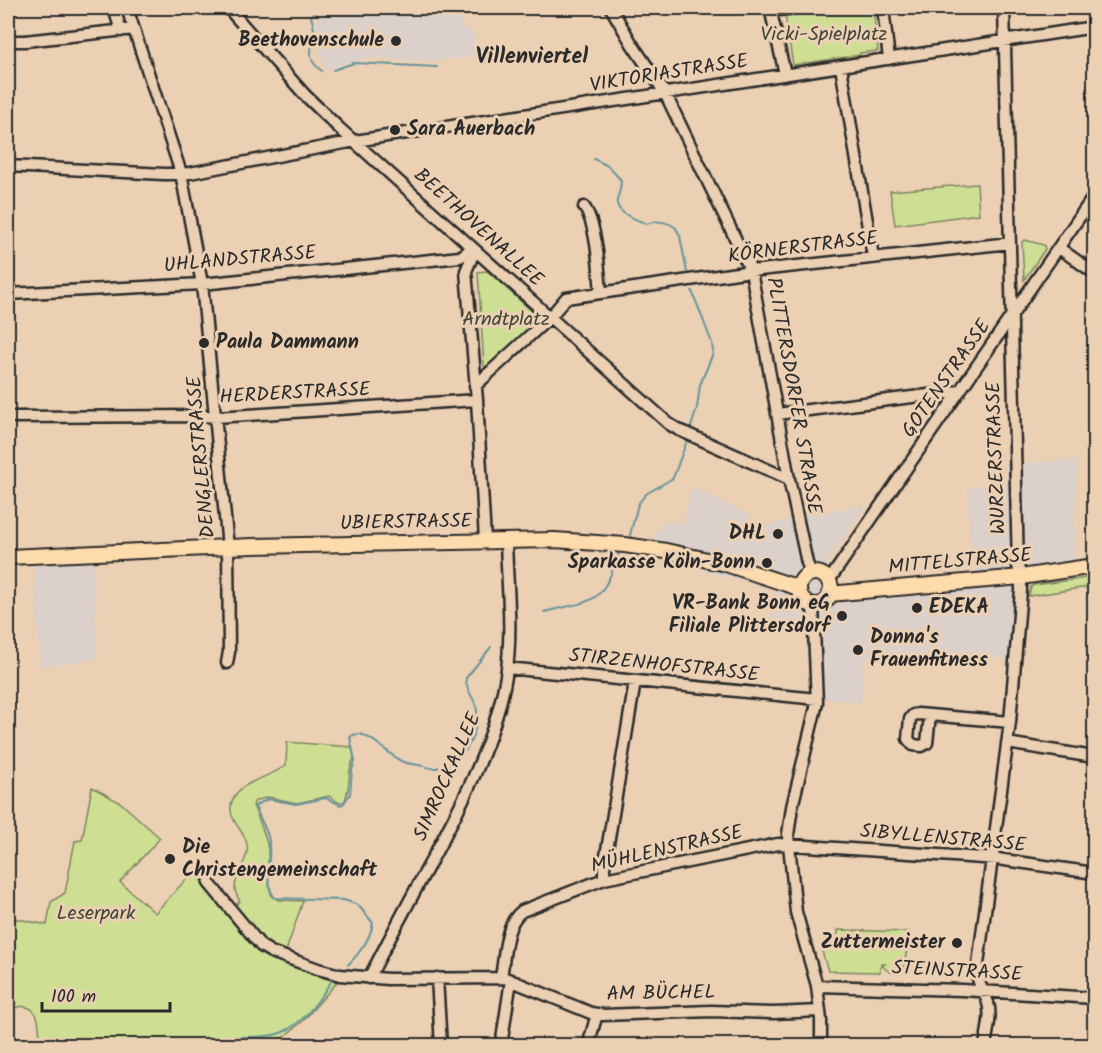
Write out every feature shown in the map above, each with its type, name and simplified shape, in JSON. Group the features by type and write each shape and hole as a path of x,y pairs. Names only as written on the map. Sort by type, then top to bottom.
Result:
{"main road":[{"name":"UBIERSTRASSE","path":"8,557 228,547 484,540 595,542 666,551 726,564 799,588"},
{"name":"MITTELSTRASSE","path":"829,588 1021,577 1095,566"},
{"path":"812,574 821,575 829,588 823,602 813,605 804,601 799,592 803,579 812,574"}],"street":[{"path":"114,8 121,31"},
{"name":"DENGLERSTRASSE","path":"127,8 181,174 202,284 228,547 229,652 226,663"},
{"name":"BEETHOVENALLEE","path":"228,8 305,94 674,428 789,479"},
{"name":"PLITTERSDORFER STRASSE","path":"611,8 665,93 752,271 789,479 807,563 812,574"},
{"path":"785,74 771,9 795,8"},
{"path":"883,8 889,59"},
{"name":"WURZERSTRASSE","path":"985,1046 990,1010 977,978 977,972 1010,722 1021,577 1018,566 1004,8"},
{"name":"VIKTORIASTRASSE","path":"8,166 181,174 355,141 1095,27"},
{"path":"8,41 134,29"},
{"path":"841,67 873,257"},
{"name":"GOTENSTRASSE","path":"829,588 960,391 1095,196"},
{"path":"584,207 588,213 597,251 602,293"},
{"name":"KÖRNERSTRASSE","path":"550,317 566,298 752,271 1010,243"},
{"path":"1059,248 1095,273"},
{"name":"UHLANDSTRASSE","path":"8,294 202,284 463,261 474,249"},
{"path":"463,261 477,400 484,540"},
{"path":"475,386 550,317"},
{"path":"777,414 960,391"},
{"name":"HERDERSTRASSE","path":"8,417 216,417 477,400"},
{"name":"SIMROCKALLEE","path":"369,978 448,828 472,777 498,706 507,668 508,650 506,540"},
{"path":"813,605 817,699 790,814 788,844 796,912 817,986 821,1046"},
{"name":"STIRZENHOFSTRASSE","path":"507,668 817,699"},
{"path":"604,879 635,682"},
{"path":"930,715 1010,722"},
{"path":"1007,744 1095,757"},
{"name":"MÜHLENSTRASSE","path":"506,979 510,929 516,915 526,909 604,879 778,844 788,844"},
{"name":"SIBYLLENSTRASSE","path":"788,844 992,859 1095,873"},
{"name":"AM BÜCHEL","path":"209,883 254,939 266,950 325,971 369,978 506,979 597,1014 609,1015 724,1011 774,1013 820,1011"},
{"path":"438,978 441,1046"},
{"path":"501,1046 506,979"},
{"name":"STEINSTRASSE","path":"817,986 983,991 1095,998"},
{"path":"588,1046 597,1014"}],"shaded area":[{"name":"Beethovenschule","path":"320,8 458,8 462,28 473,32 477,56 434,61 371,58 345,63 326,70 319,51 315,25"},
{"path":"1077,460 1074,564 1017,574 1014,659 944,655 863,659 861,703 813,697 807,628 770,625 776,590 648,556 652,539 665,521 683,523 691,487 749,515 752,531 804,514 866,505 827,563 839,586 976,576 971,549 967,488 1007,483 1006,464"},
{"path":"93,560 97,659 40,667 34,562"}],"green space":[{"name":"Vicki-Spielplatz","path":"839,8 873,8 878,51 793,65 785,15"},
{"path":"977,184 979,214 895,225 890,191"},
{"path":"1025,240 1044,245 1045,249 1024,280 1022,242"},
{"name":"Arndtplatz","path":"487,271 535,314 538,320 487,368 484,366 478,272"},
{"path":"1094,577 1094,586 1029,596 1031,587 1034,585"},
{"path":"287,742 352,747 354,759 344,802 338,802 329,796 297,803 268,797 255,801 253,805 267,843 268,879 272,897 280,900 303,901 284,957 265,946 233,907 240,901 235,884 246,856 247,846 233,818 231,805 239,790 286,765"},
{"name":"Leserpark","path":"92,787 121,803 160,838 120,882 155,913 193,872 260,951 282,963 337,982 304,1020 274,1045 63,1045 41,1039 39,1022 30,1008 16,1008 8,1013 8,917 47,925 51,902 65,893 75,841 82,840"},
{"path":"838,930 909,932 907,948 881,948 907,949 903,972 890,972 882,966 885,964 881,964 880,972 828,971 821,948 837,948"}],"waterway":[{"path":"318,8 311,15 314,27 311,55 314,63 322,71"},
{"path":"333,70 354,63 437,67"},
{"path":"594,159 608,166 621,180 617,200 619,209 647,224 662,222 676,228 680,236 687,272"},
{"path":"691,427 697,408 700,385 713,353 712,343 692,291"},
{"path":"630,535 638,504 646,494 673,478 686,443"},
{"path":"544,612 594,598 607,583 619,553"},
{"path":"348,965 364,946 373,923 358,905 344,900 275,898 271,892 268,877 268,836 255,806 268,799 296,804 326,798 341,805 344,803 350,794 355,761 350,737 356,734 368,737 406,763 433,768 452,763 466,750 476,722 476,707 467,687 466,678 491,647"},
{"path":"207,1046 221,1039 274,1035 291,1028 316,1004 331,982"}],"place":[{"name":"Beethovenschule","path":"396,41"},
{"name":"Sara Auerbach","path":"395,130"},
{"name":"Paula Dammann","path":"204,343"},
{"name":"DHL","path":"778,534"},
{"name":"Sparkasse Köln-Bonn","path":"767,563"},
{"name":"EDEKA","path":"917,608"},
{"name":"VR-Bank Bonn eG Filiale Plittersdorf","path":"842,616"},
{"name":"Donna's Frauenfitness","path":"858,650"},
{"name":"Die Christengemeinschaft","path":"170,859"},
{"name":"Zuttermeister","path":"957,943"}],"district":[{"name":"Villenviertel","path":"532,57"}]}
